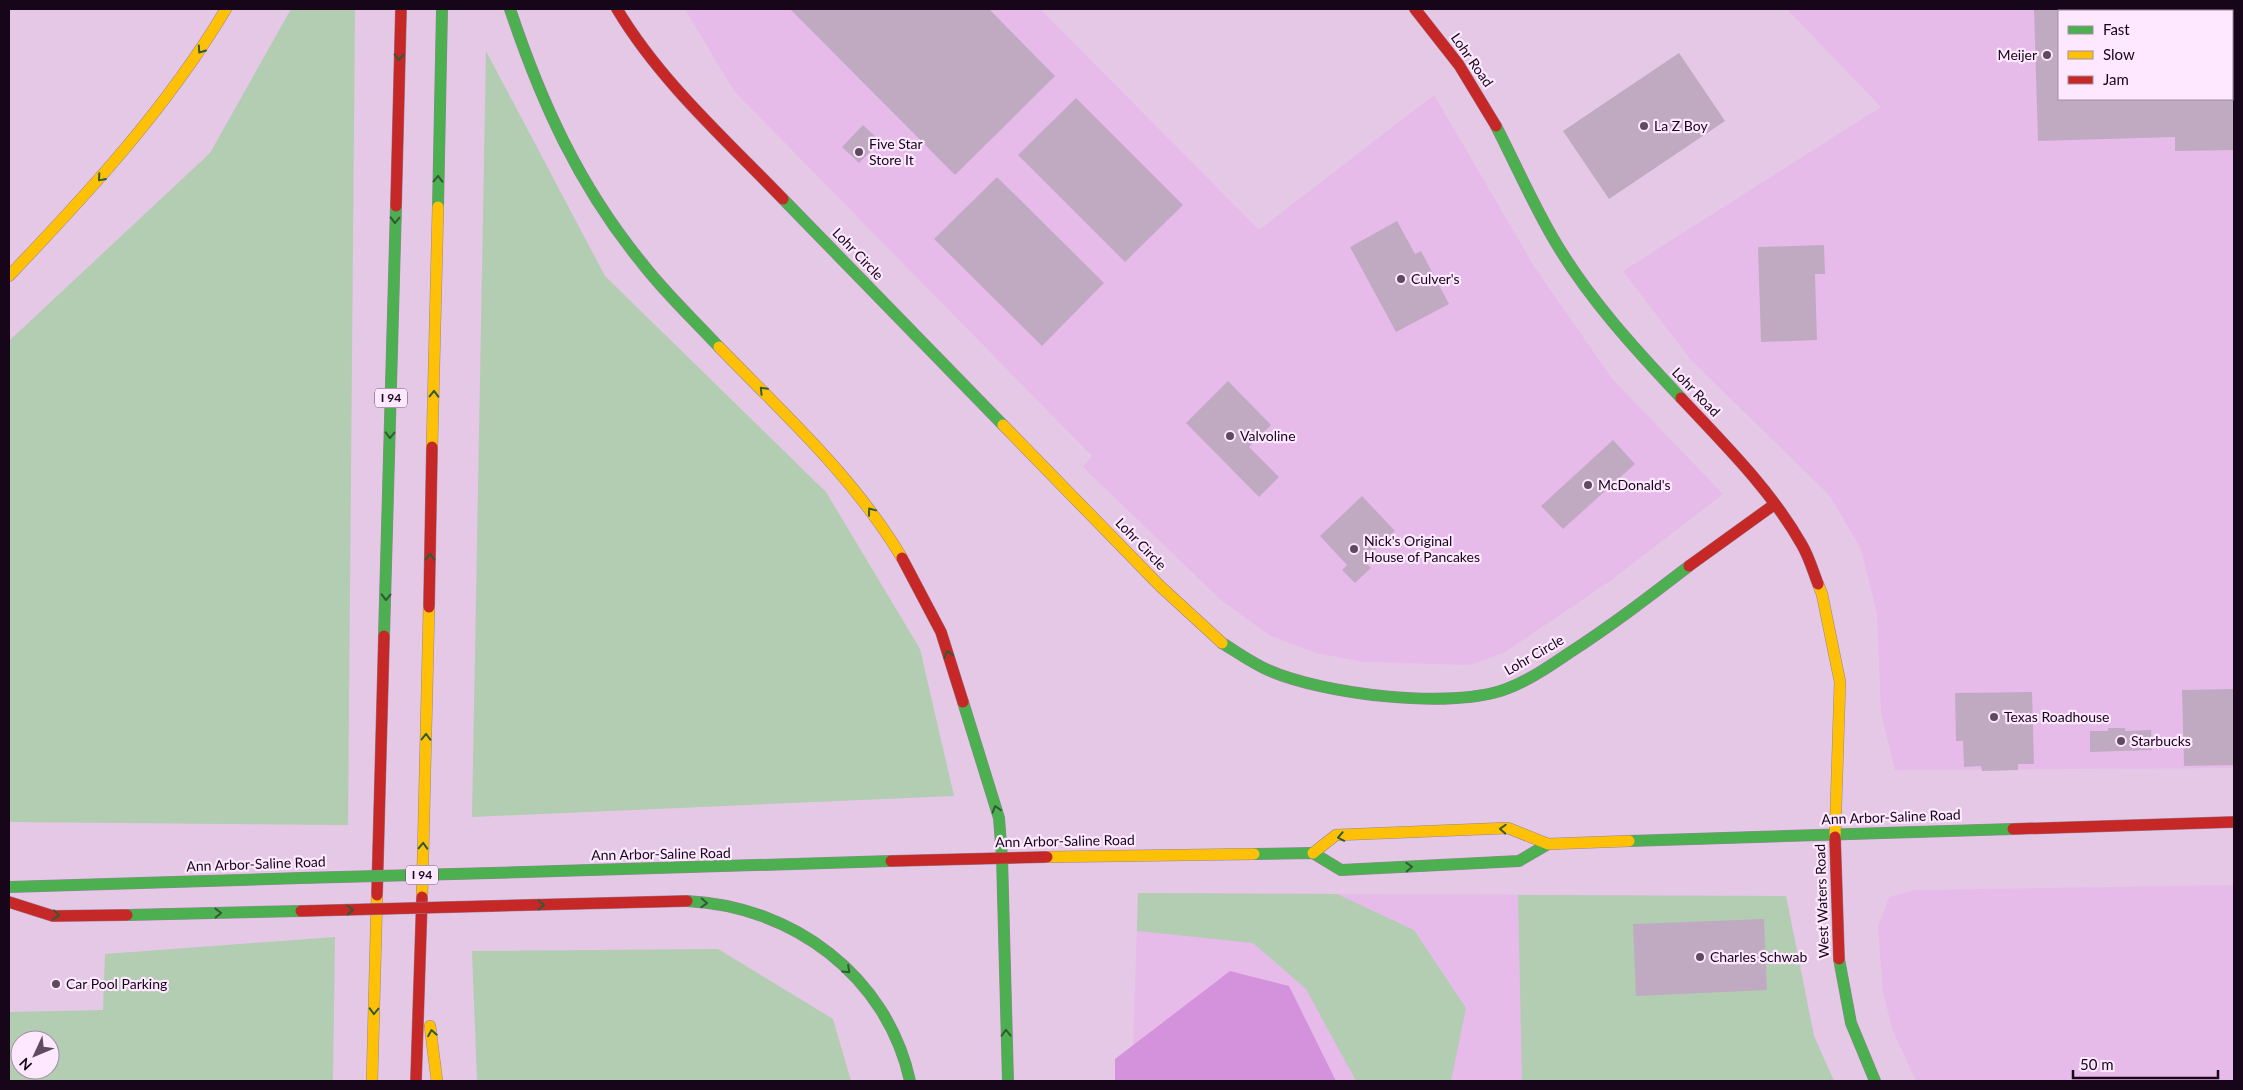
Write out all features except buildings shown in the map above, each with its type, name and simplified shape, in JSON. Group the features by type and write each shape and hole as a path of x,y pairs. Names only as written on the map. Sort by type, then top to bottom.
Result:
{"main road":[{"path":"9,276 87,194 137,137 215,30 226,9"},
{"name":"I 94","path":"372,1081 401,9"},
{"name":"I 94","path":"416,1081 426,785 442,9"},
{"path":"510,9 527,61 551,119 580,175 612,224 642,264 680,306 843,474 883,526 914,578 941,632 999,818 1002,857 1008,1081"},
{"name":"Lohr Circle","path":"617,9 632,34 677,90 1073,494 1159,585 1216,639 1267,670 1318,687 1376,695 1458,699 1506,689 1548,667 1603,631 1744,524 1775,504"},
{"name":"Lohr Road","path":"1415,9 1459,65 1490,114 1553,238 1595,300 1647,362 1745,466 1775,504 1803,546 1822,594 1840,682 1835,834"},
{"name":"Ann Arbor-Saline Road","path":"1313,853 1336,836 1508,828 1548,844 2234,822"},
{"name":"West Waters Road","path":"1835,834 1838,953 1851,1023 1875,1081"},
{"name":"Ann Arbor-Saline Road","path":"9,887 860,864 1002,857 1313,853 1341,870 1519,861 1548,844"},
{"path":"9,902 53,916 706,902 746,909 780,923 822,946 860,982 887,1018 908,1069 910,1081"},
{"path":"419,965 435,1050 437,1081"}],"shaded area":[{"path":"685,9 1040,9 1259,230 1434,95 1535,268 1613,380 1723,494 1610,581 1505,652 1470,665 1365,662 1316,653 1269,635 1221,600 1083,467 1092,456 734,91"},
{"path":"1787,9 2234,9 2234,768 1895,770 1881,713 1877,613 1861,549 1830,496 1691,360 1623,271 1881,107"},
{"path":"2234,885 2234,1081 1916,1081 1893,1031 1883,993 1878,927 1889,897 1915,890"},
{"path":"1138,893 1786,896 1814,1036 1834,1081 1132,1081"},
{"path":"1230,971 1289,986 1336,1081 1115,1081 1115,1059"}],"green space":[{"path":"291,9 355,9 348,825 9,822 9,341 210,153"},
{"path":"486,51 605,276 826,492 920,649 954,796 472,817"},
{"path":"1138,893 1337,894 1414,930 1466,1008 1451,1081 1356,1081 1306,989 1253,943 1137,931"},
{"path":"1518,895 1786,896 1814,1036 1834,1081 1522,1081"},
{"path":"335,937 333,1081 9,1081 9,1012 103,1010 105,954"},
{"path":"718,949 833,1019 851,1081 477,1081 472,951"}],"traffic: fast":[{"path":"438,207 442,9"},
{"path":"510,9 549,110 564,142 599,204 651,274 719,347"},
{"path":"1496,126 1538,211 1566,260 1612,322 1681,398"},
{"path":"783,199 1003,425"},
{"path":"384,636 396,206"},
{"path":"1222,643 1268,670 1291,679 1320,686 1353,692 1421,699 1482,695 1506,689 1531,678 1615,622 1689,566"},
{"path":"963,702 999,818 1002,857 1008,1081"},
{"path":"1629,841 2013,829"},
{"path":"1254,854 1313,853 1341,870 1519,861 1548,844"},
{"path":"492,873 891,861"},
{"path":"301,878 492,873"},
{"path":"9,887 301,878"},
{"path":"687,901 726,906 763,916 798,932 830,954 857,979 880,1009 898,1043 910,1081"},
{"path":"127,915 301,911"},
{"path":"1839,959 1851,1023 1875,1081"}],"traffic: slow":[{"path":"9,276 97,181 152,115 203,46 226,9"},
{"path":"432,447 438,207"},
{"path":"719,347 840,473 883,528 902,558"},
{"path":"1003,425 1159,585 1222,643"},
{"path":"1818,584 1822,594 1840,682 1835,837"},
{"path":"422,897 429,607"},
{"path":"1313,853 1336,835 1508,828 1548,844 1629,841"},
{"path":"1047,857 1254,854"},
{"path":"372,1081 377,895"},
{"path":"430,1026 437,1081"}],"traffic: jam":[{"path":"396,206 401,9"},
{"path":"617,9 653,61 673,85 716,132 783,199"},
{"path":"1415,9 1459,65 1496,126"},
{"path":"1681,398 1746,468 1776,505 1790,525 1809,559 1818,584"},
{"path":"429,607 432,447"},
{"path":"1689,566 1775,504"},
{"path":"902,558 941,632 963,702"},
{"path":"377,895 384,636"},
{"path":"2013,829 2234,822"},
{"path":"1835,837 1839,959"},
{"path":"891,861 1047,857"},
{"path":"416,1081 422,897"},
{"path":"492,906 687,901"},
{"path":"9,902 53,916 127,915"},
{"path":"301,911 492,906"}],"place":[{"name":"Meijer","path":"2047,55"},
{"name":"La Z Boy","path":"1644,126"},
{"name":"Five Star Store It","path":"859,152"},
{"name":"Culver's","path":"1401,279"},
{"name":"Valvoline","path":"1230,436"},
{"name":"McDonald's","path":"1588,485"},
{"name":"Nick's Original House of Pancakes","path":"1354,549"},
{"name":"Texas Roadhouse","path":"1994,717"},
{"name":"Starbucks","path":"2121,741"},
{"name":"Charles Schwab","path":"1700,957"},
{"name":"Car Pool Parking","path":"56,984"}]}
